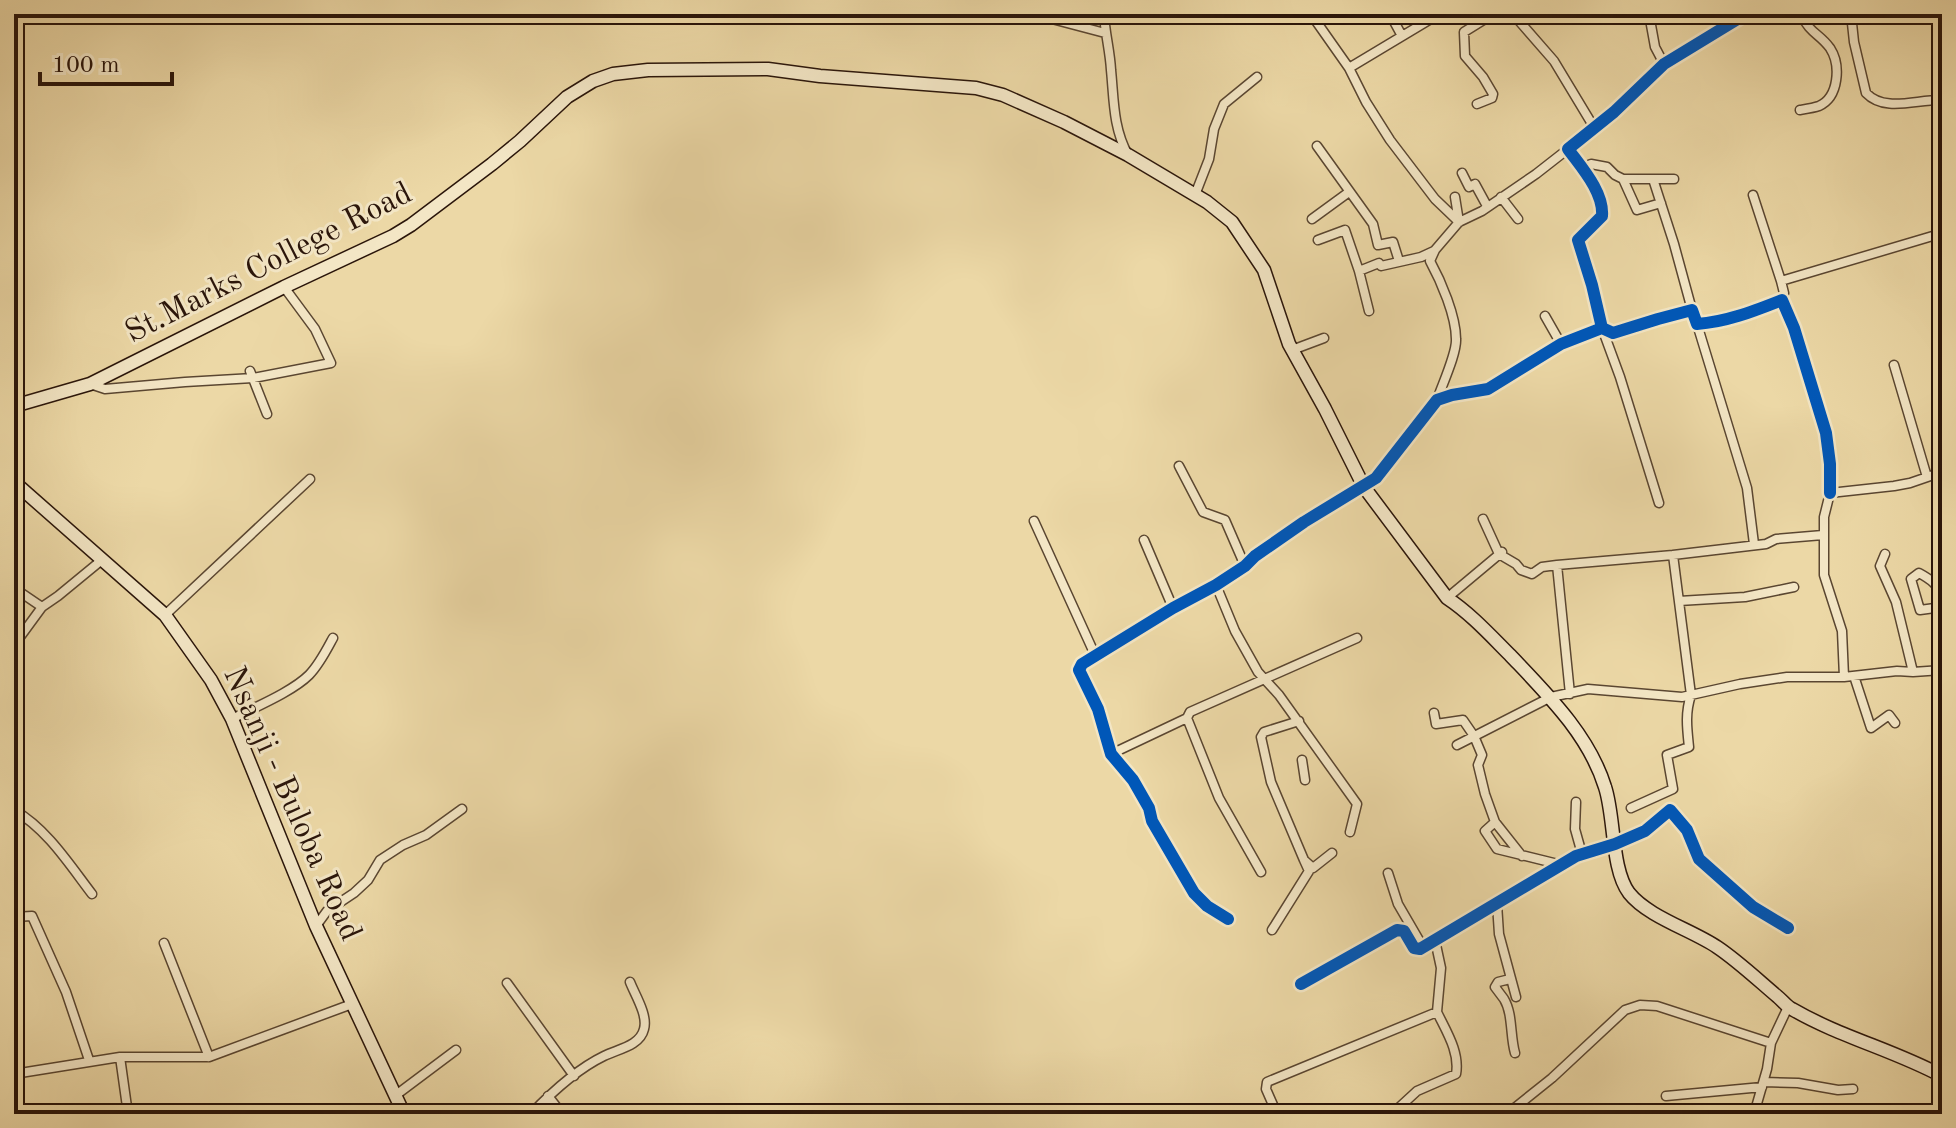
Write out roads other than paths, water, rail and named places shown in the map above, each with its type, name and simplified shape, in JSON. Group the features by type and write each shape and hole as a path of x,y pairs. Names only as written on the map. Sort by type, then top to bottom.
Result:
{"main road":[{"name":"St.Marks College Road","path":"14,406 90,384 411,225 520,141 567,97 593,81 613,74 648,70 768,69 976,88 1003,95 1128,155 1207,202 1232,222 1264,270 1292,350 1364,487 1447,598 1466,611 1551,697 1596,764 1606,788 1623,882 1628,892 1664,919 1718,948 1788,1007 1830,1029 1942,1076"},
{"name":"Nsanji - Buloba Road","path":"14,482 165,615 211,680 232,719 316,926 404,1114"}],"street":[{"path":"1033,14 1105,33"},
{"path":"1104,14 1116,124 1128,155"},
{"path":"1311,14 1349,68 1390,140 1435,199 1459,222"},
{"path":"1390,14 1402,36"},
{"path":"1349,68 1439,14"},
{"path":"1477,104 1492,98 1493,94 1465,56 1464,32 1493,14"},
{"path":"1513,14 1554,61 1595,129"},
{"path":"1649,14 1655,47 1664,64"},
{"path":"1228,919 1207,906 1194,893 1152,821 1149,808 1133,780 1111,754 1098,709 1079,670 1082,664 1216,585 1304,522 1376,478 1437,400 1457,341 1442,285 1430,261 1434,251 1459,222 1536,174 1595,129 1664,64 1746,14"},
{"path":"1800,110 1820,105 1829,98 1836,82 1837,67 1833,52 1810,31 1801,14"},
{"path":"1851,14 1866,93 1871,98 1889,104 1942,100"},
{"path":"1195,195 1209,159 1214,129 1224,104 1257,77"},
{"path":"1317,146 1373,224 1378,245 1393,242 1399,261"},
{"path":"1568,149 1597,192 1602,206 1602,216 1578,240 1602,328 1659,503"},
{"path":"1581,168 1591,164 1607,167 1623,179 1674,179"},
{"path":"1462,173 1469,187 1475,184 1487,206"},
{"path":"1623,179 1637,210 1661,203"},
{"path":"1653,179 1737,450 1747,488 1754,544"},
{"path":"1312,219 1349,192"},
{"path":"1753,195 1781,281 1782,300 1794,328 1826,433 1830,493 1824,517 1824,575 1842,631 1849,677 1871,728 1889,715 1895,723"},
{"path":"1455,197 1459,222"},
{"path":"1501,197 1518,219"},
{"path":"1318,240 1345,230 1369,311"},
{"path":"1781,281 1936,235 1942,237"},
{"path":"1359,271 1379,263 1381,266 1434,251"},
{"path":"90,384 105,389 251,375 331,363 315,329 284,287"},
{"path":"1697,324 1713,323 1782,300"},
{"path":"1437,400 1488,389 1561,344 1602,328 1613,333 1692,310"},
{"path":"1545,316 1561,344"},
{"path":"1292,350 1324,338"},
{"path":"1894,365 1927,477"},
{"path":"251,375 267,414"},
{"path":"1179,466 1203,512 1225,520 1245,566"},
{"path":"1830,493 1894,486 1942,472"},
{"path":"165,615 310,479"},
{"path":"1483,519 1501,553 1521,570 1532,574 1542,567 1673,555 1823,535"},
{"path":"1034,521 1095,655"},
{"path":"1144,540 1173,608"},
{"path":"1447,598 1501,553"},
{"path":"1885,554 1880,566 1896,602 1913,672"},
{"path":"1631,808 1673,789 1667,755 1689,747 1686,720 1691,695 1673,555"},
{"path":"20,637 42,607 103,559"},
{"path":"1557,565 1570,694"},
{"path":"1942,597 1930,579 1919,573 1911,579 1920,610 1942,607"},
{"path":"1216,585 1235,631 1258,672 1299,721 1357,804 1350,832"},
{"path":"1679,601 1745,597 1794,587"},
{"path":"14,588 42,607"},
{"path":"232,719 293,687 309,675 333,638"},
{"path":"1111,754 1187,718 1190,712 1357,638"},
{"path":"1457,745 1551,697 1588,689 1667,697 1787,677 1849,677 1942,670"},
{"path":"1434,713 1436,724 1463,720 1474,736 1482,755 1478,765 1495,822 1522,856"},
{"path":"1187,718 1219,798 1261,872"},
{"path":"1272,930 1309,871 1271,782 1261,737 1264,732 1299,721"},
{"path":"1302,760 1305,780"},
{"path":"1576,802 1575,829 1582,854"},
{"path":"316,926 327,911 368,880 380,860 426,835 462,809"},
{"path":"14,810 27,818 56,848 92,894"},
{"path":"1301,984 1397,930 1404,931 1414,948 1420,949 1582,854 1645,831 1670,810 1687,830 1699,859 1753,907 1788,928"},
{"path":"1495,822 1485,831 1497,849 1562,865"},
{"path":"1304,860 1313,868 1332,853"},
{"path":"1388,873 1398,904 1423,947"},
{"path":"1497,904 1499,934 1516,997"},
{"path":"14,917 32,916 66,992 89,1060"},
{"path":"1392,1114 1417,1091 1456,1074 1458,1065 1454,1050 1437,1012 1441,968 1435,940"},
{"path":"164,943 209,1057"},
{"path":"1510,979 1498,982 1495,987 1507,1007 1515,1053"},
{"path":"531,1114 548,1096 596,1060 627,1047 644,1033 643,1015 630,982"},
{"path":"507,983 574,1076"},
{"path":"14,1074 120,1057 209,1057 352,1004"},
{"path":"1507,1114 1552,1078 1625,1010 1640,1005 1657,1006 1771,1043"},
{"path":"1754,1114 1771,1043 1788,1007"},
{"path":"1277,1114 1266,1089 1267,1082 1437,1012"},
{"path":"396,1095 456,1050"},
{"path":"120,1057 128,1114"},
{"path":"1666,1096 1763,1084 1798,1083 1838,1090 1853,1089"},
{"path":"548,1096 562,1114"},
{"path":"686,1114 694,1110 701,1114"}]}
